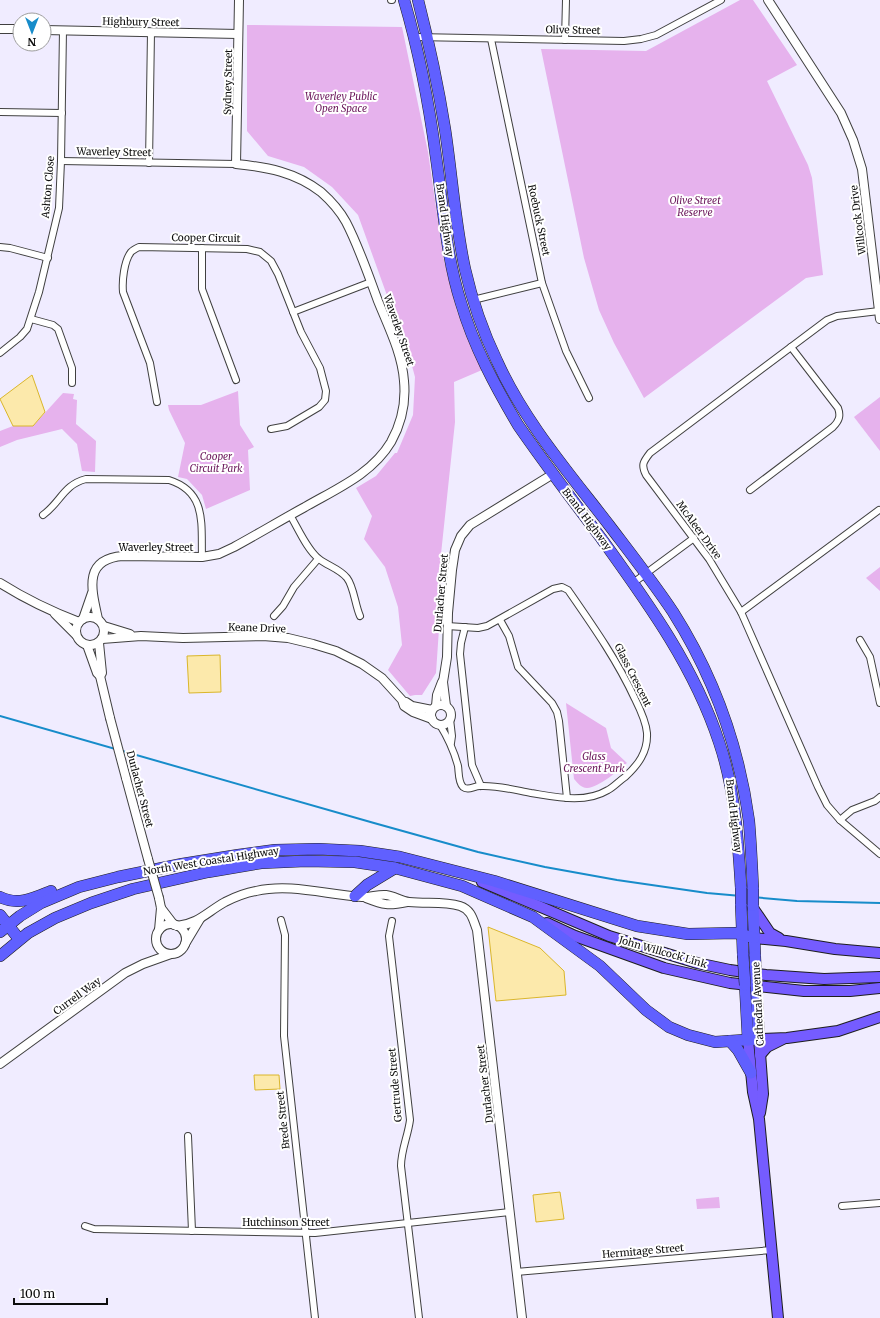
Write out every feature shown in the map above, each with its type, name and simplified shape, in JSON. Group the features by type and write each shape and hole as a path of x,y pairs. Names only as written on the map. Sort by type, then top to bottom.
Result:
{"highway":[{"name":"Brand Highway","path":"404,0 415,37 436,154 447,242 461,302 472,336 485,367 518,426 653,610 704,702 720,742 730,778 735,810 741,888 748,1040"},
{"name":"Brand Highway","path":"418,0 444,126 465,270 484,333 519,404 564,467 646,574 673,613 704,669 713,688 731,736 740,770 749,822 753,889"},
{"name":"North West Coastal Highway","path":"3,931 20,916 41,903 79,887 118,877 182,864 275,850 318,849 360,851 400,857 494,881 637,926 688,934 708,932"},
{"name":"North West Coastal Highway","path":"0,956 19,939 55,918 91,903 132,890 208,872 261,863 306,861 354,862 395,868 462,886 533,917 600,966 646,1010 669,1027 694,1037 715,1042 759,1039"},
{"path":"359,897 371,882 395,868"},
{"path":"0,897 6,900 29,900 56,889 79,887"},
{"name":"Cathedral Avenue","path":"753,889 759,1039"},
{"path":"708,932 734,923 739,919 742,908"},
{"path":"0,915 3,931 9,947"},
{"path":"3,931 19,939"},
{"path":"708,932 742,934 754,938"},
{"path":"730,1041 738,1050 751,1073"}],"main road":[{"name":"John Willcock Link","path":"458,872 609,936 697,963 730,970 766,975 824,979 880,977"},
{"path":"753,906 770,933 786,941"},
{"name":"John Willcock Link","path":"533,917 576,936 664,968 730,983 804,991 850,991 880,988"},
{"path":"754,938 786,941 835,949 880,953"},
{"path":"759,1039 787,1038 838,1031 880,1017"},
{"path":"760,1055 767,1048 787,1038"},
{"name":"Cathedral Avenue","path":"759,1039 763,1094 759,1119"},
{"name":"Cathedral Avenue","path":"748,1040 753,1092 759,1119 778,1318"}],"street":[{"name":"Sydney Street","path":"236,164 239,0"},
{"path":"565,40 566,0"},
{"name":"Olive Street","path":"415,37 624,41 642,39 656,34 721,0"},
{"name":"Willcock Drive","path":"768,0 841,113 853,140 862,169 880,315"},
{"path":"0,29 12,29"},
{"name":"Highbury Street","path":"52,30 238,34"},
{"name":"Ashton Close","path":"0,353 20,337 27,329 48,258 59,208 63,30"},
{"path":"149,163 151,32"},
{"name":"Roebuck Street","path":"491,39 542,283 566,352 589,398"},
{"path":"0,112 62,113"},
{"name":"Waverley Street","path":"61,161 236,164 265,167 304,181 321,192 334,205 346,221 371,282 401,364 404,380 405,396 397,429 390,443 379,457 360,475 234,547 219,554 202,557 112,557 104,560 98,566 92,583 92,592 98,619"},
{"name":"Cooper Circuit","path":"156,402 150,363 123,292 122,282 128,259 132,251 139,246 247,249 260,252 270,261 278,274 301,332 320,368 326,391 325,400 319,407 286,426 271,429"},
{"path":"0,247 10,248 48,258"},
{"path":"202,248 202,289 236,380"},
{"path":"293,312 371,282"},
{"path":"473,300 542,283"},
{"name":"McAleer Drive","path":"880,315 837,316 827,320 650,453 644,461 643,468 646,475 709,559 741,612 827,805 840,820 880,854"},
{"path":"31,319 53,325 58,329 72,368 72,383"},
{"path":"750,490 834,427 838,422 840,415 838,408 792,346"},
{"name":"Durlacher Street","path":"446,706 443,682 447,657 447,626 455,550 461,536 470,525 564,467"},
{"path":"43,515 51,509 70,486 86,478 169,480 180,484 190,491 198,504 201,514 202,557"},
{"path":"741,612 878,510"},
{"path":"290,515 310,550 318,559 346,577 352,586 355,603 360,616"},
{"path":"633,583 694,538"},
{"path":"274,616 283,606 294,587 318,559"},
{"path":"0,583 26,599 54,612 81,620 90,617 98,619 104,626 105,633 101,641 93,645 87,645 80,642 76,635 54,612"},
{"name":"Glass Crescent","path":"447,626 478,628 488,626 553,589 562,587 568,590 603,640 625,676 643,716 647,732 646,747 642,759 632,770 608,790 592,796 580,798 567,798 496,787 481,786 467,789 462,786 460,782 458,766 451,743"},
{"name":"Waverley Street","path":"81,620 92,592"},
{"path":"76,635 76,627 81,620"},
{"path":"500,620 509,636 518,667 552,703 557,712 567,798"},
{"name":"Keane Drive","path":"104,626 123,633 141,636 183,638 263,636 288,638 313,644 336,651 362,664 382,678 402,700 404,706 412,712 432,719"},
{"path":"465,627 460,654 472,765 481,786"},
{"name":"Keane Drive","path":"101,641 141,636"},
{"path":"860,640 870,657 880,703"},
{"name":"Durlacher Street","path":"100,676 102,672 101,641"},
{"name":"Durlacher Street","path":"87,645 97,673 100,676 159,898 161,908 159,930"},
{"name":"Durlacher Street","path":"434,708 437,695 443,682"},
{"name":"Keane Drive","path":"402,700 408,702 412,706 434,708"},
{"path":"441,705 446,706 451,712 451,743 440,725 435,723 432,719 431,714 434,708 441,705"},
{"path":"440,725 445,724 450,719"},
{"path":"840,820 852,810 880,798"},
{"name":"Durlacher Street","path":"161,908 176,925 190,924 228,900 244,894 257,890 293,889 359,897 381,905 409,902 449,904 462,907 471,914 477,930 522,1318"},
{"name":"Durlacher Street","path":"184,945 200,919"},
{"name":"Brede Street","path":"281,920 285,935 284,1036 315,1318"},
{"name":"Gertrude Street","path":"392,921 389,936 410,1120 401,1156 401,1166 419,1318"},
{"path":"166,925 176,925 184,933 186,937 184,945 179,952 171,954 163,952 158,946 156,938 159,930 166,925"},
{"name":"Currell Way","path":"0,1064 125,973 143,964 171,954"},
{"path":"188,1136 192,1231"},
{"path":"842,1206 880,1203"},
{"name":"Hutchinson Street","path":"85,1226 94,1228 192,1231 315,1233 510,1212"},
{"name":"Hermitage Street","path":"516,1272 772,1250"}],"green space":[{"name":"Olive Street Reserve","path":"740,0 753,0 797,65 767,81 808,165 812,178 823,275 806,278 644,398 614,343 599,310 584,258 541,49 646,51"},
{"name":"Waverley Public Open Space","path":"247,25 402,27 428,152 443,256 457,311 482,370 454,382 455,422 441,554 444,555 436,673 422,695 410,696 388,670 402,645 398,607 385,567 364,539 372,516 356,488 376,476 395,453 397,453 413,415 415,377 411,362 358,215 332,187 304,167 268,156 247,131"},
{"name":"Cooper Circuit Park","path":"238,391 240,425 254,447 248,450 250,490 206,509 202,495 187,479 178,477 185,443 168,405 201,405"},
{"path":"63,393 74,394 73,399 77,400 76,424 96,441 95,472 82,471 77,444 62,429 17,440 0,447 0,431 13,426 33,426"},
{"path":"880,397 880,451 854,417"},
{"path":"880,567 880,591 866,578"},
{"name":"Glass Crescent Park","path":"566,703 606,728 611,748 627,763 608,778 592,787 583,787 574,779"},
{"path":"719,1197 720,1208 697,1209 696,1199"}],"shaded area":[{"path":"32,375 45,412 33,426 13,426 0,399"},
{"path":"220,655 221,692 189,693 187,656"},
{"path":"488,927 540,948 564,971 566,995 496,1001"},
{"path":"254,1075 279,1075 280,1089 255,1090"},
{"path":"560,1192 564,1219 536,1222 533,1195"}],"railway":[{"path":"0,716 478,852 545,867 617,880 707,893 797,901 880,903"}]}
